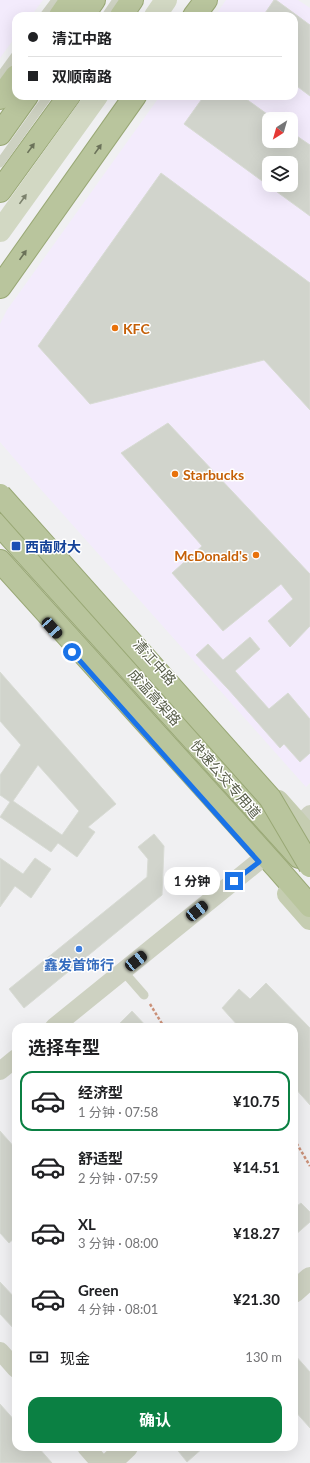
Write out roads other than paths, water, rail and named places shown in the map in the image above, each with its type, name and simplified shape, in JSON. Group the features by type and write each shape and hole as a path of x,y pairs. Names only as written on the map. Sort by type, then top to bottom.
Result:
{"highway":[{"path":"124,12 132,0"},
{"path":"197,12 206,0"},
{"path":"68,12 83,5"},
{"path":"0,98 12,82"},
{"path":"0,134 24,100"},
{"path":"0,191 66,100"},
{"path":"0,287 132,100"},
{"path":"0,495 270,798 310,866"},
{"name":"成温高架路","path":"0,524 310,869"},
{"name":"成温高架路","path":"0,561 310,906"}],"main road":[{"path":"158,12 166,0"},
{"path":"0,123 16,100"},
{"path":"0,231 94,100"},
{"name":"清江中路","path":"0,488 306,826"},
{"path":"0,570 310,920"}],"street":[{"path":"59,1023 259,862"},
{"path":"0,1070 12,1061"},
{"path":"298,1288 310,1278"},
{"path":"0,1351 12,1364"},
{"path":"90,1451 100,1463"},
{"path":"110,1463 123,1451"}],"lane":[{"path":"47,12 56,0"},
{"path":"109,12 117,0"},
{"path":"0,77 12,60"},
{"path":"0,163 45,100"},
{"name":"快速公交专用道","path":"0,521 310,875"},
{"path":"124,971 144,995"}],"place":[{"name":"KFC","path":"115,328"},
{"name":"Starbucks","path":"175,474"},
{"name":"西南财大","path":"16,546"},
{"name":"McDonald's","path":"256,555"},
{"name":"鑫发首饰行","path":"79,949"}]}
